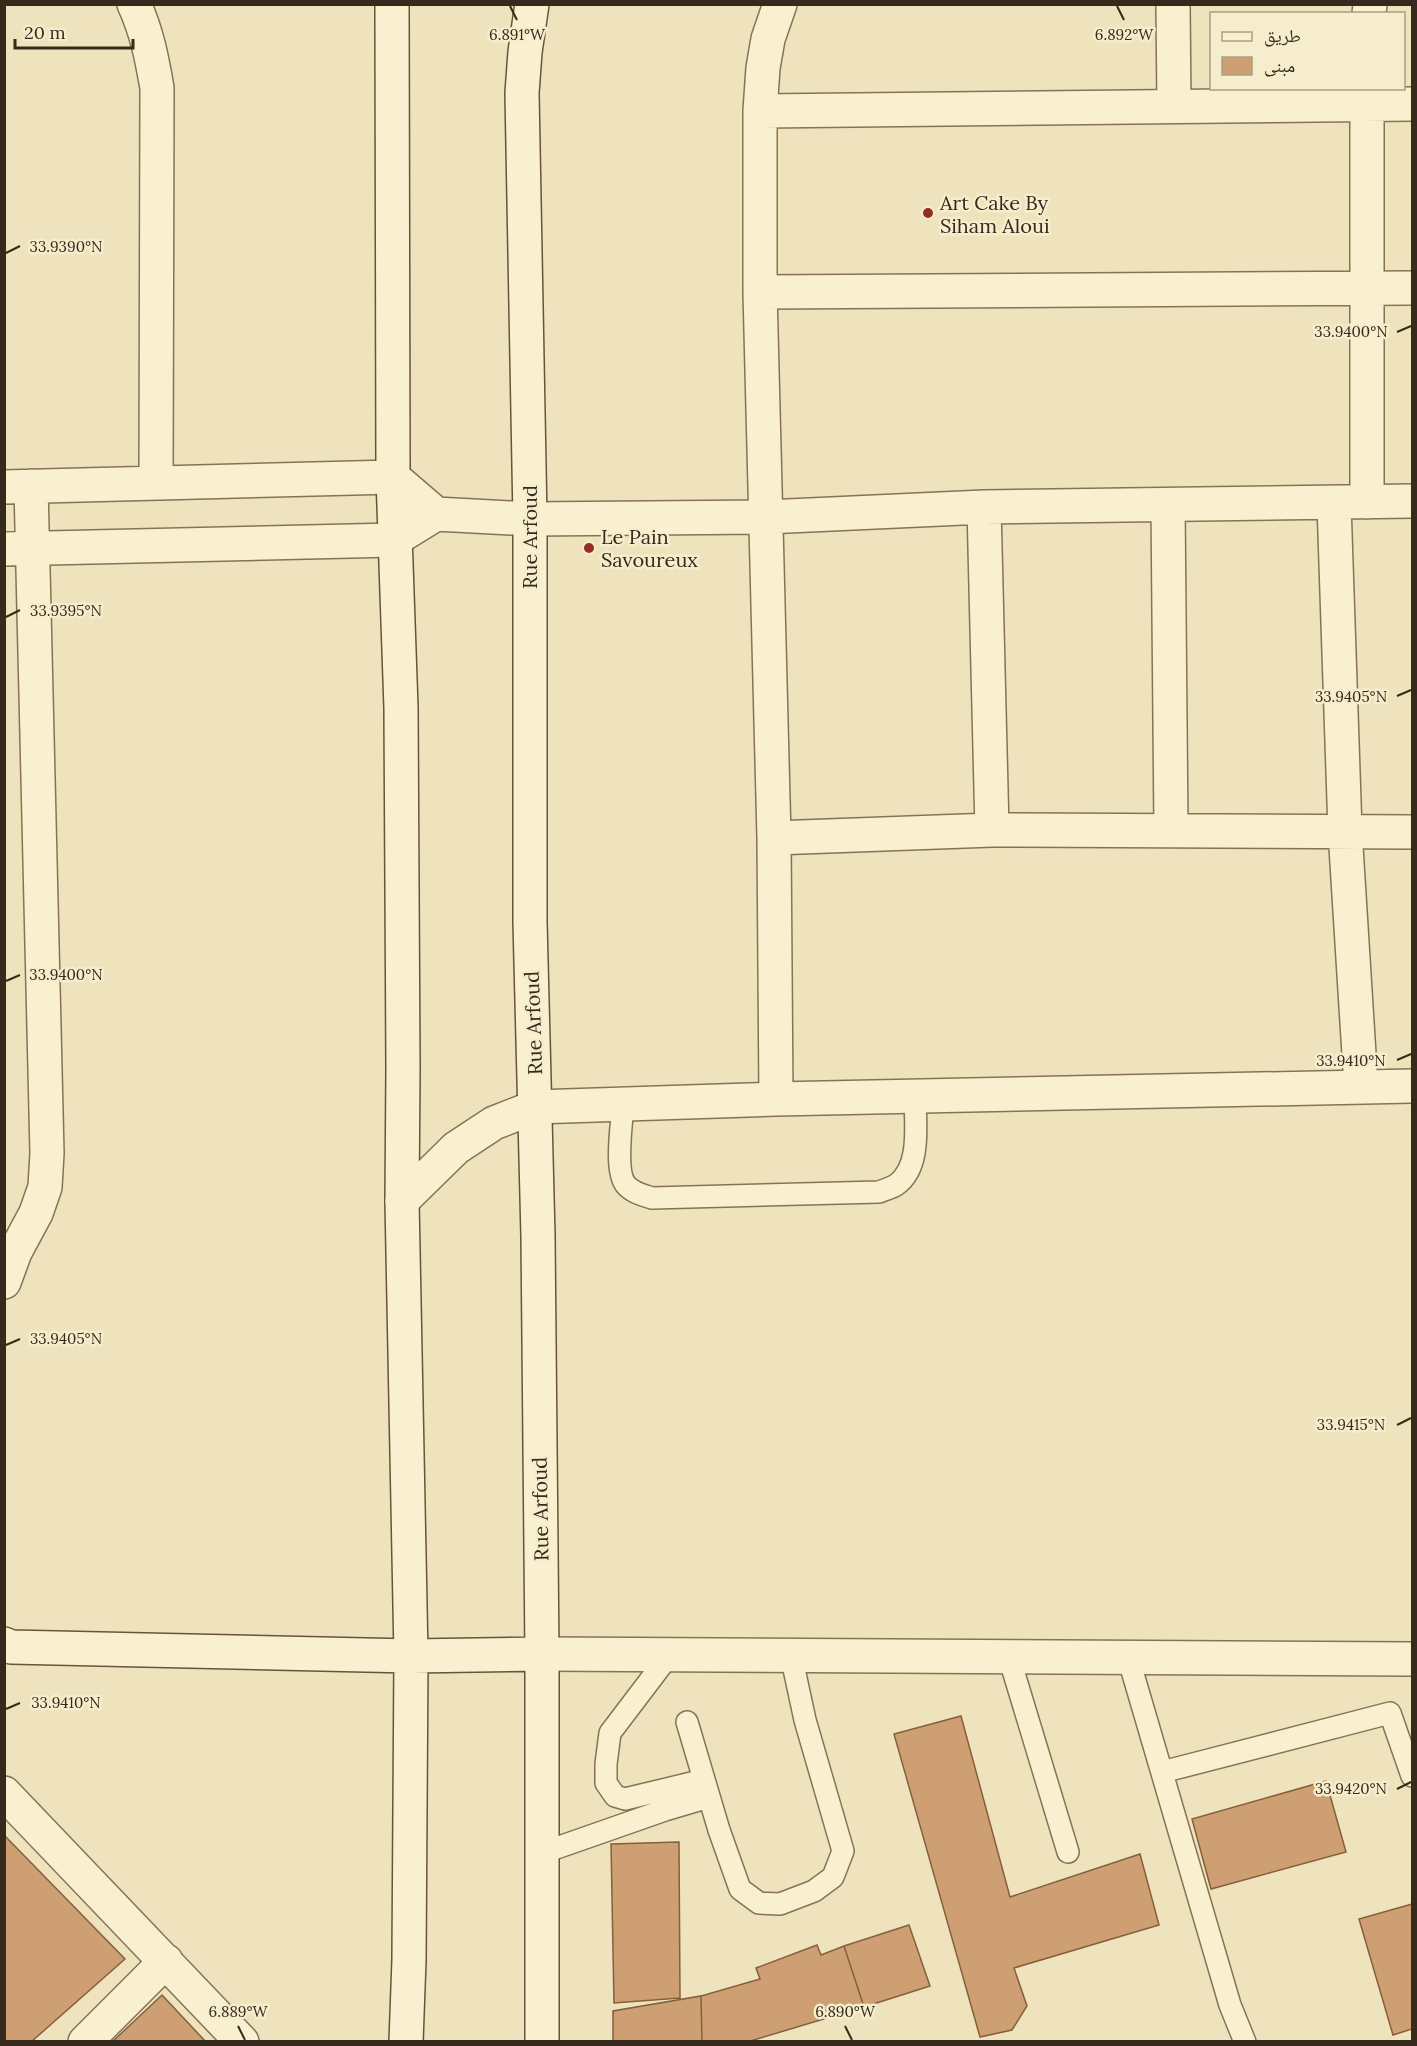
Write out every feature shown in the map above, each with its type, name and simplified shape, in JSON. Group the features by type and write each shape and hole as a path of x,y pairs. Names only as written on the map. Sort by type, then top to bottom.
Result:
{"street":[{"path":"134,4 143,22 152,54 157,88 156,483"},
{"path":"392,4 393,477 401,708 402,1201 411,1656 409,1960 406,2042"},
{"name":"Rue Arfoud","path":"532,4 522,93 530,519 530,922 535,1107 542,1654 542,2042"},
{"path":"776,1099 774,838 760,292 760,111 768,39 780,4"},
{"path":"1173,4 1174,106"},
{"path":"760,111 1174,106 1367,96 1413,104"},
{"path":"1367,96 1367,502"},
{"path":"760,292 1413,288"},
{"path":"4,1282 15,1252 36,1213 42,1196 45,1186 47,1153 18,487 393,477 436,514"},
{"path":"19,549 394,540 436,514 530,519 766,518 984,507 1334,504 1413,501"},
{"path":"1334,504 1345,831 1361,1086"},
{"path":"1168,505 1171,830"},
{"path":"984,507 992,830"},
{"path":"774,838 992,830 1413,832"},
{"path":"402,1201 456,1148 494,1122 535,1107 776,1099 1413,1086"},
{"path":"7,1647 411,1656 670,1654 1413,1659"},
{"path":"4,1794 243,2042"},
{"path":"85,2042 166,1961"}],"lane":[{"path":"623,1104 620,1170 625,1184 636,1193 652,1198 867,1193 879,1192 897,1185 909,1169 914,1152 915,1096"},
{"path":"670,1654 610,1733 606,1783 615,1796 625,1799 707,1788"},
{"path":"687,1722 740,1888 759,1903 780,1904 814,1891 833,1877 843,1851 805,1720 791,1655"},
{"path":"1009,1657 1068,1852"},
{"path":"1128,1657 1230,2005 1245,2042"},
{"path":"1162,1772 1390,1713 1413,1776"},
{"path":"542,1853 665,1810 707,1788"}],"building":[{"path":"961,1716 1010,1897 1140,1854 1159,1925 1014,1968 1027,2006 1012,2030 980,2037 894,1734"},
{"path":"1326,1781 1346,1852 1211,1889 1192,1819"},
{"path":"4,1835 125,1959 31,2042 4,2042"},
{"path":"679,1842 680,1998 614,2003 611,1844"},
{"path":"1412,1904 1412,2029 1393,2035 1359,1919"},
{"path":"909,1925 930,1986 864,2007 844,1946"},
{"path":"817,1945 821,1955 844,1946 864,2007 747,2042 702,2042 701,1996 760,1979 756,1968"},
{"path":"162,1995 206,2042 112,2042"},
{"path":"701,1996 702,2042 613,2042 613,2011"}],"place":[{"name":"Art Cake By Siham Aloui","path":"928,213"},
{"name":"Le Pain Savoureux","path":"589,548"}]}
